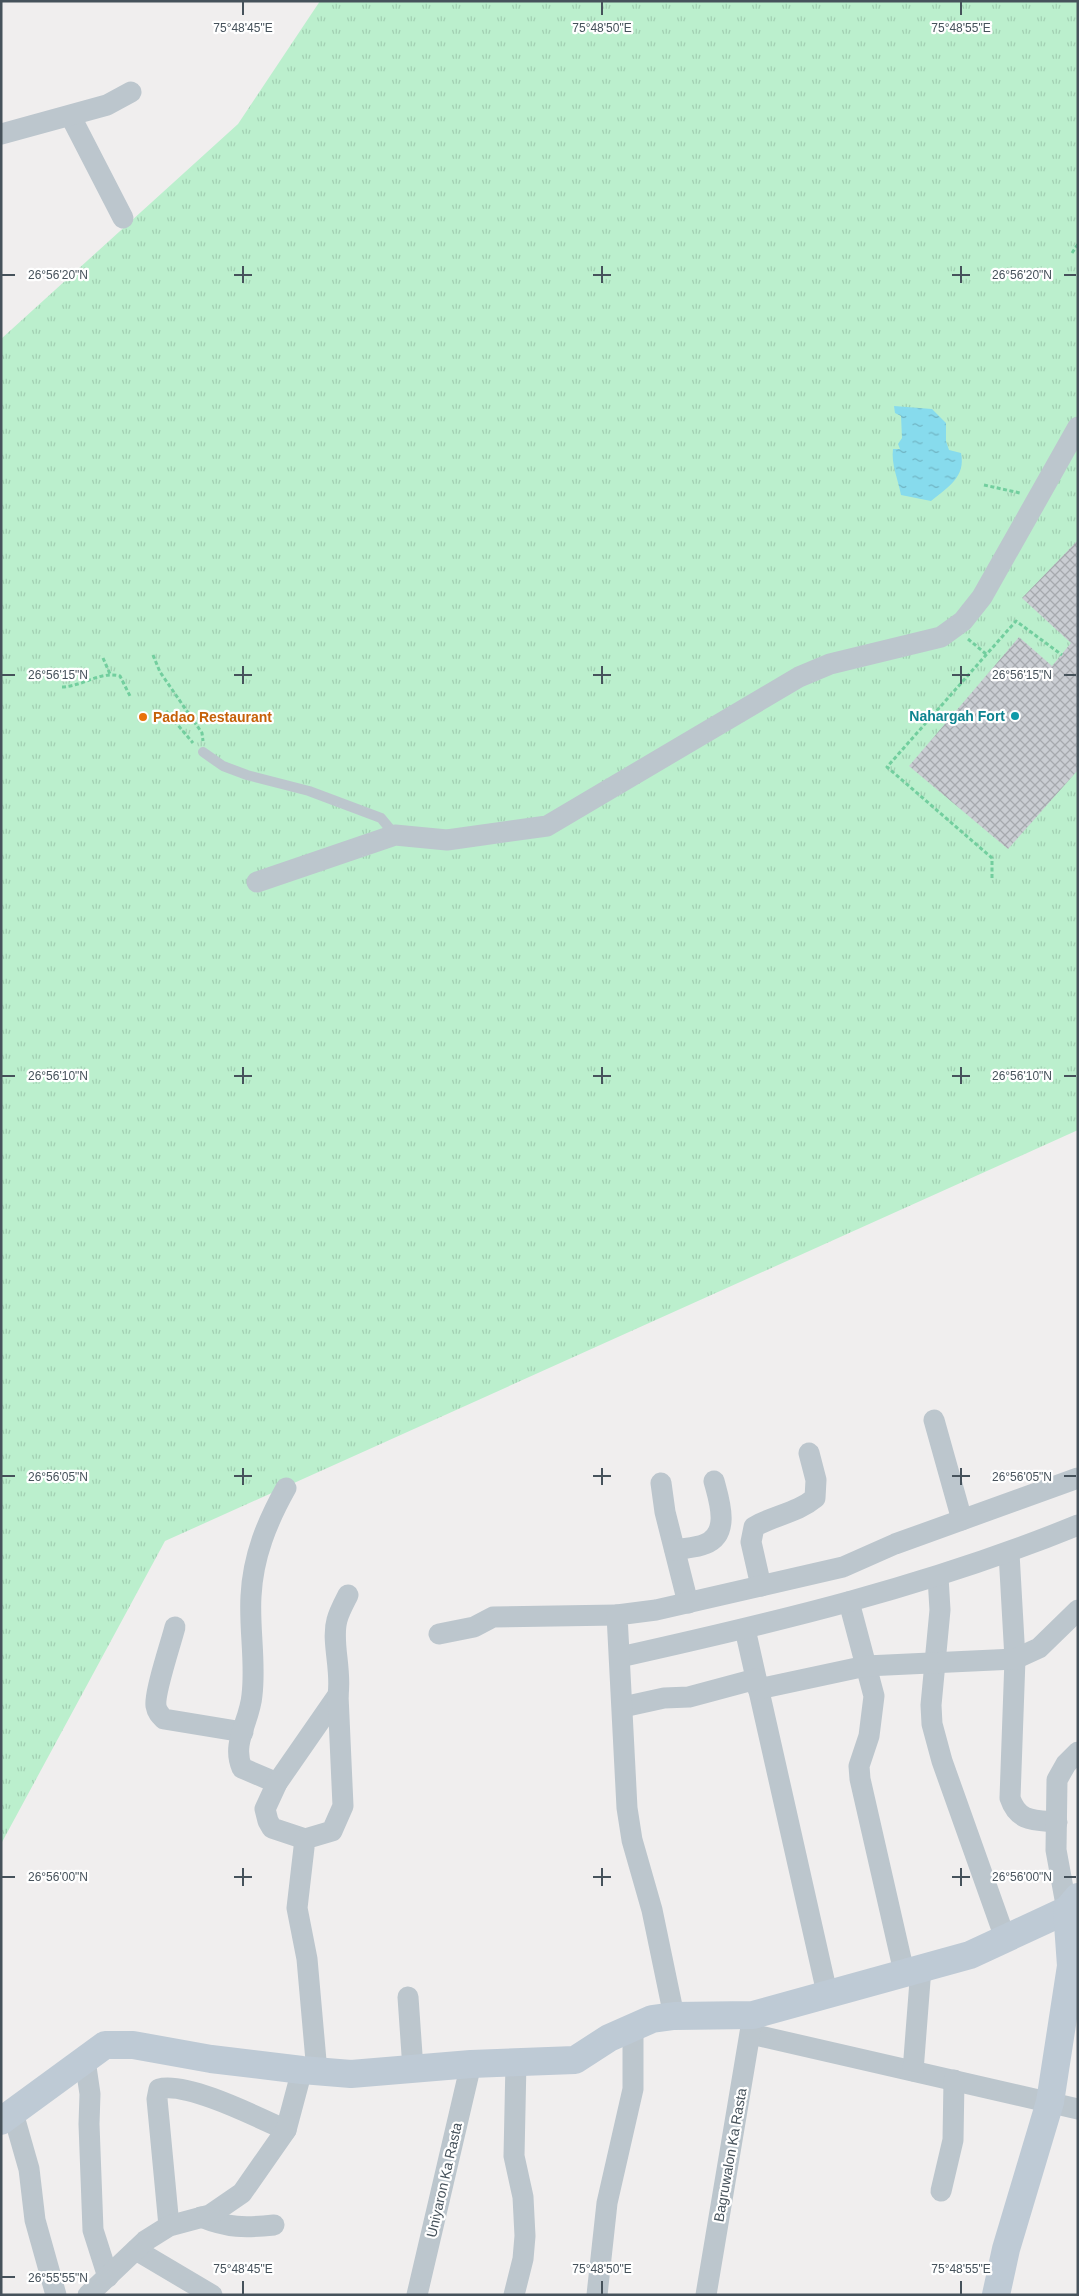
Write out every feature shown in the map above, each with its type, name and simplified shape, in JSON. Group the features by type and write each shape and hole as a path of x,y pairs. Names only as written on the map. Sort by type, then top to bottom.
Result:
{"street":[{"path":"1,134 70,117 107,105 131,92"},
{"path":"70,117 122,218"},
{"path":"257,882 396,835 447,840 547,826 799,677 830,664 941,637 963,621 982,597 1078,427"},
{"path":"934,1420 962,1520"},
{"path":"760,1586 752,1542 754,1526 765,1520 803,1508 814,1498 816,1480 809,1453"},
{"path":"439,1634 474,1627 493,1616 617,1615 656,1610 843,1567 895,1544 1078,1478"},
{"path":"675,1550 707,1544 717,1535 722,1521 722,1509 714,1481"},
{"path":"661,1483 665,1512 688,1603"},
{"path":"277,1783 242,1768 237,1757 238,1744 252,1696 251,1595 257,1555 266,1524 286,1488"},
{"path":"620,1657 745,1629 938,1577 1009,1553 1078,1525"},
{"path":"1009,1553 1015,1660 1010,1798 1014,1810 1028,1819 1057,1822"},
{"path":"938,1577 940,1610 934,1662 931,1705 932,1724 942,1761 1005,1938"},
{"path":"338,1695 277,1783 266,1809 268,1821 272,1828 305,1839 332,1830 343,1806 338,1695 340,1679 336,1637 337,1621 348,1595"},
{"path":"849,1602 874,1696 868,1736 859,1766 860,1779 912,1970 913,2071"},
{"path":"624,1707 664,1698 689,1697 866,1666 1015,1660 1039,1648 1078,1610"},
{"path":"617,1615 624,1707 627,1808 632,1840 652,1910 674,2016"},
{"path":"175,1627 157,1693 156,1706 159,1714 164,1720 243,1732"},
{"path":"745,1629 827,1993"},
{"path":"996,2295 1006,2249 1050,2102 1071,1966 1073,1904 1056,1850 1057,1780 1066,1764 1078,1752"},
{"path":"88,2295 136,2250 169,2226 210,2215 242,2193 286,2130 310,2071 307,1958 297,1908 305,1839"},
{"path":"752,2024 827,1993 970,1955 1073,1904"},
{"path":"408,1997 412,2069"},
{"path":"56,2295 35,2220 30,2169 7,2117 105,2045 133,2045 211,2059 351,2074 471,2064 575,2060 609,2038 633,2027 652,2019 674,2016 752,2024 913,2071 1078,2109"},
{"name":"Bagruwalon Ka Rasta","path":"706,2295 752,2024"},
{"path":"597,2295 607,2203 633,2089 633,2027"},
{"path":"85,2060 90,2094 89,2124 93,2230 108,2277"},
{"path":"514,2295 523,2259 525,2236 523,2197 514,2156 516,2062"},
{"name":"Uniyaron Ka Rasta","path":"417,2295 471,2064"},
{"path":"941,2191 953,2140 954,2080"},
{"path":"169,2226 157,2099 159,2089 176,2087 251,2114 286,2130"},
{"path":"201,2217 223,2226 249,2228 274,2225"},
{"path":"136,2250 212,2295"}],"lane":[{"path":"203,752 223,766 247,776 309,791 381,818 396,835"}],"path":[{"path":"1072,254 1078,244"},
{"path":"984,485 1038,497"},
{"path":"992,878 992,858 887,767 1016,621 1062,655"},
{"path":"153,655 160,672 202,733 203,752"},
{"path":"103,658 110,674"},
{"path":"62,687 84,684 100,675 110,674 120,676 130,696"},
{"path":"166,711 203,752"}],"green space":[{"path":"320,1 1078,1 1078,1130 165,1541 1,1844 1,339 238,124"}],"water":[{"path":"894,406 932,409 946,423 946,441 949,450 961,453 961,469 958,475 949,486 931,501 901,495 894,466 893,449 900,449 898,444 902,438 901,416 895,413"}],"building":[{"name":"Nahargah Fort","path":"1078,540 1078,770 1008,849 909,766 1019,637 1052,666 1071,643 1022,598"}],"place":[{"name":"Nahargah Fort","path":"1015,716"},
{"name":"Padao Restaurant","path":"143,717"}]}
